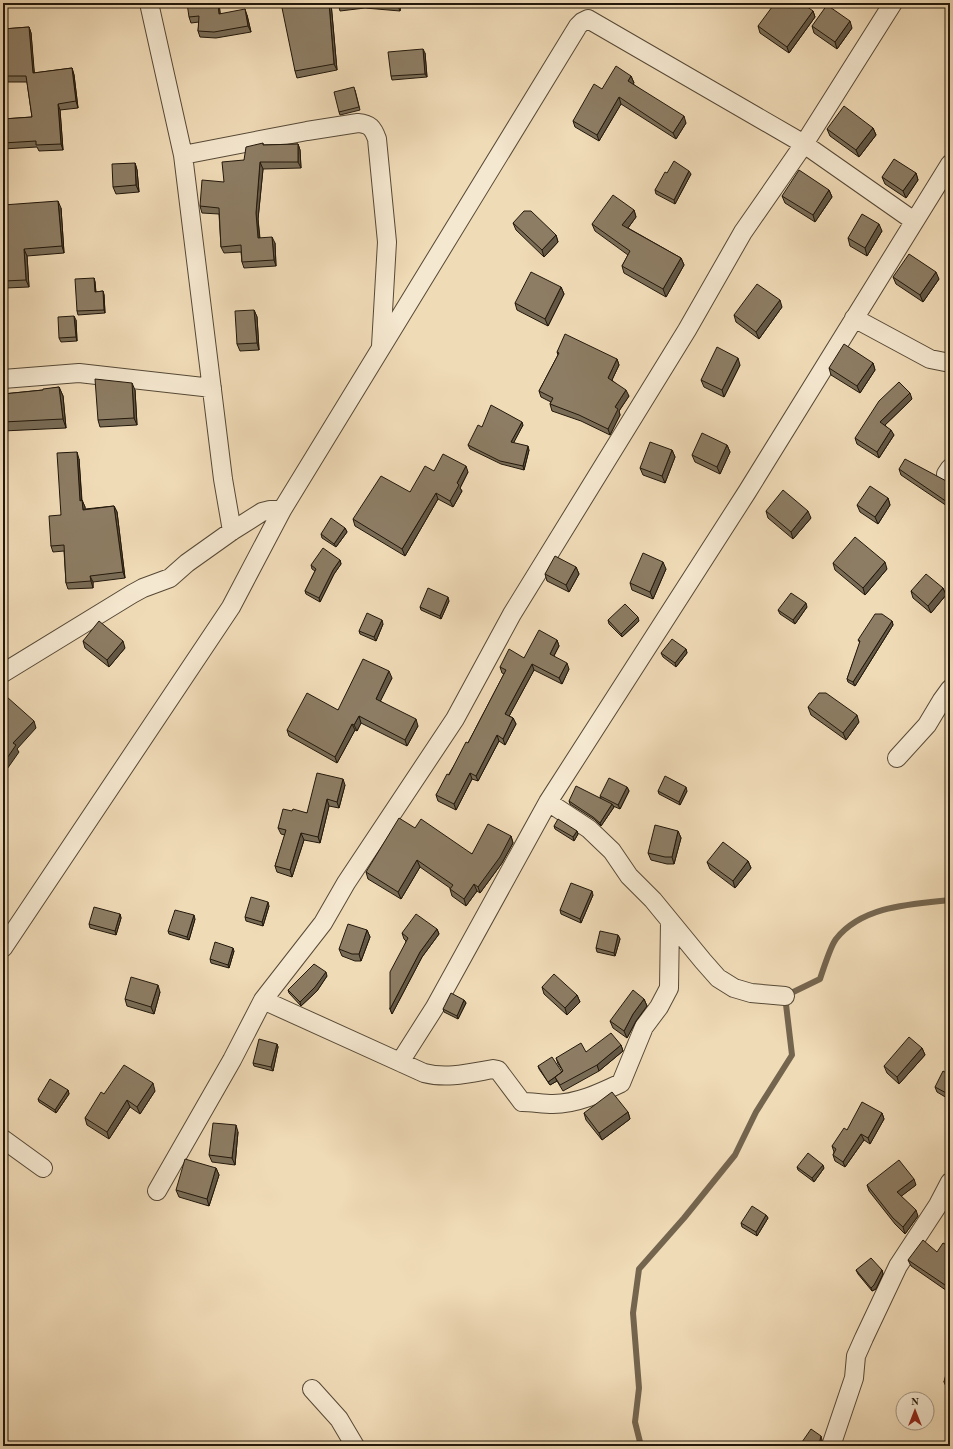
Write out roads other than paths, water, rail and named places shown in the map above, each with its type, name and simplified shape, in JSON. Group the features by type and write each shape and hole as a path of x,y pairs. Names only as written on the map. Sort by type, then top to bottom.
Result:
{"street":[{"path":"149,3 183,155 223,479 232,530"},
{"path":"157,1191 232,1060 263,1000 322,923 346,883 455,719 512,614 683,337 744,232 804,144 893,3"},
{"path":"3,948 230,607 282,510 578,26 582,22 589,20 804,144 914,221"},
{"path":"183,155 307,131 358,123 365,124 373,129 377,139 386,242 381,348"},
{"path":"400,1062 435,1007 548,802 747,492 950,164"},
{"path":"854,318 930,359 950,363"},
{"path":"3,379 79,373 212,388"},
{"path":"3,673 132,594 143,588 170,578 187,563 232,530 262,512 282,510"},
{"path":"897,758 928,725 942,700 950,690"},
{"path":"548,802 589,829 612,851 629,876 653,900 718,978 734,988 751,993 785,996"},
{"path":"263,1000 424,1073 435,1076 444,1076 493,1069 498,1070 522,1102 553,1104 593,1097 621,1083 644,1027 659,1008 669,988 670,922"},
{"path":"3,1139 43,1168"},
{"path":"831,1446 854,1378 856,1356 864,1338 898,1266 938,1205 950,1182"},
{"path":"312,1389 340,1419 355,1446"}],"waterway":[{"path":"641,1446 635,1422 639,1388 633,1313 639,1269 684,1218 735,1155 756,1112 792,1055 785,996 820,979 834,942 847,928 859,920 873,913 904,905 950,900"}]}
